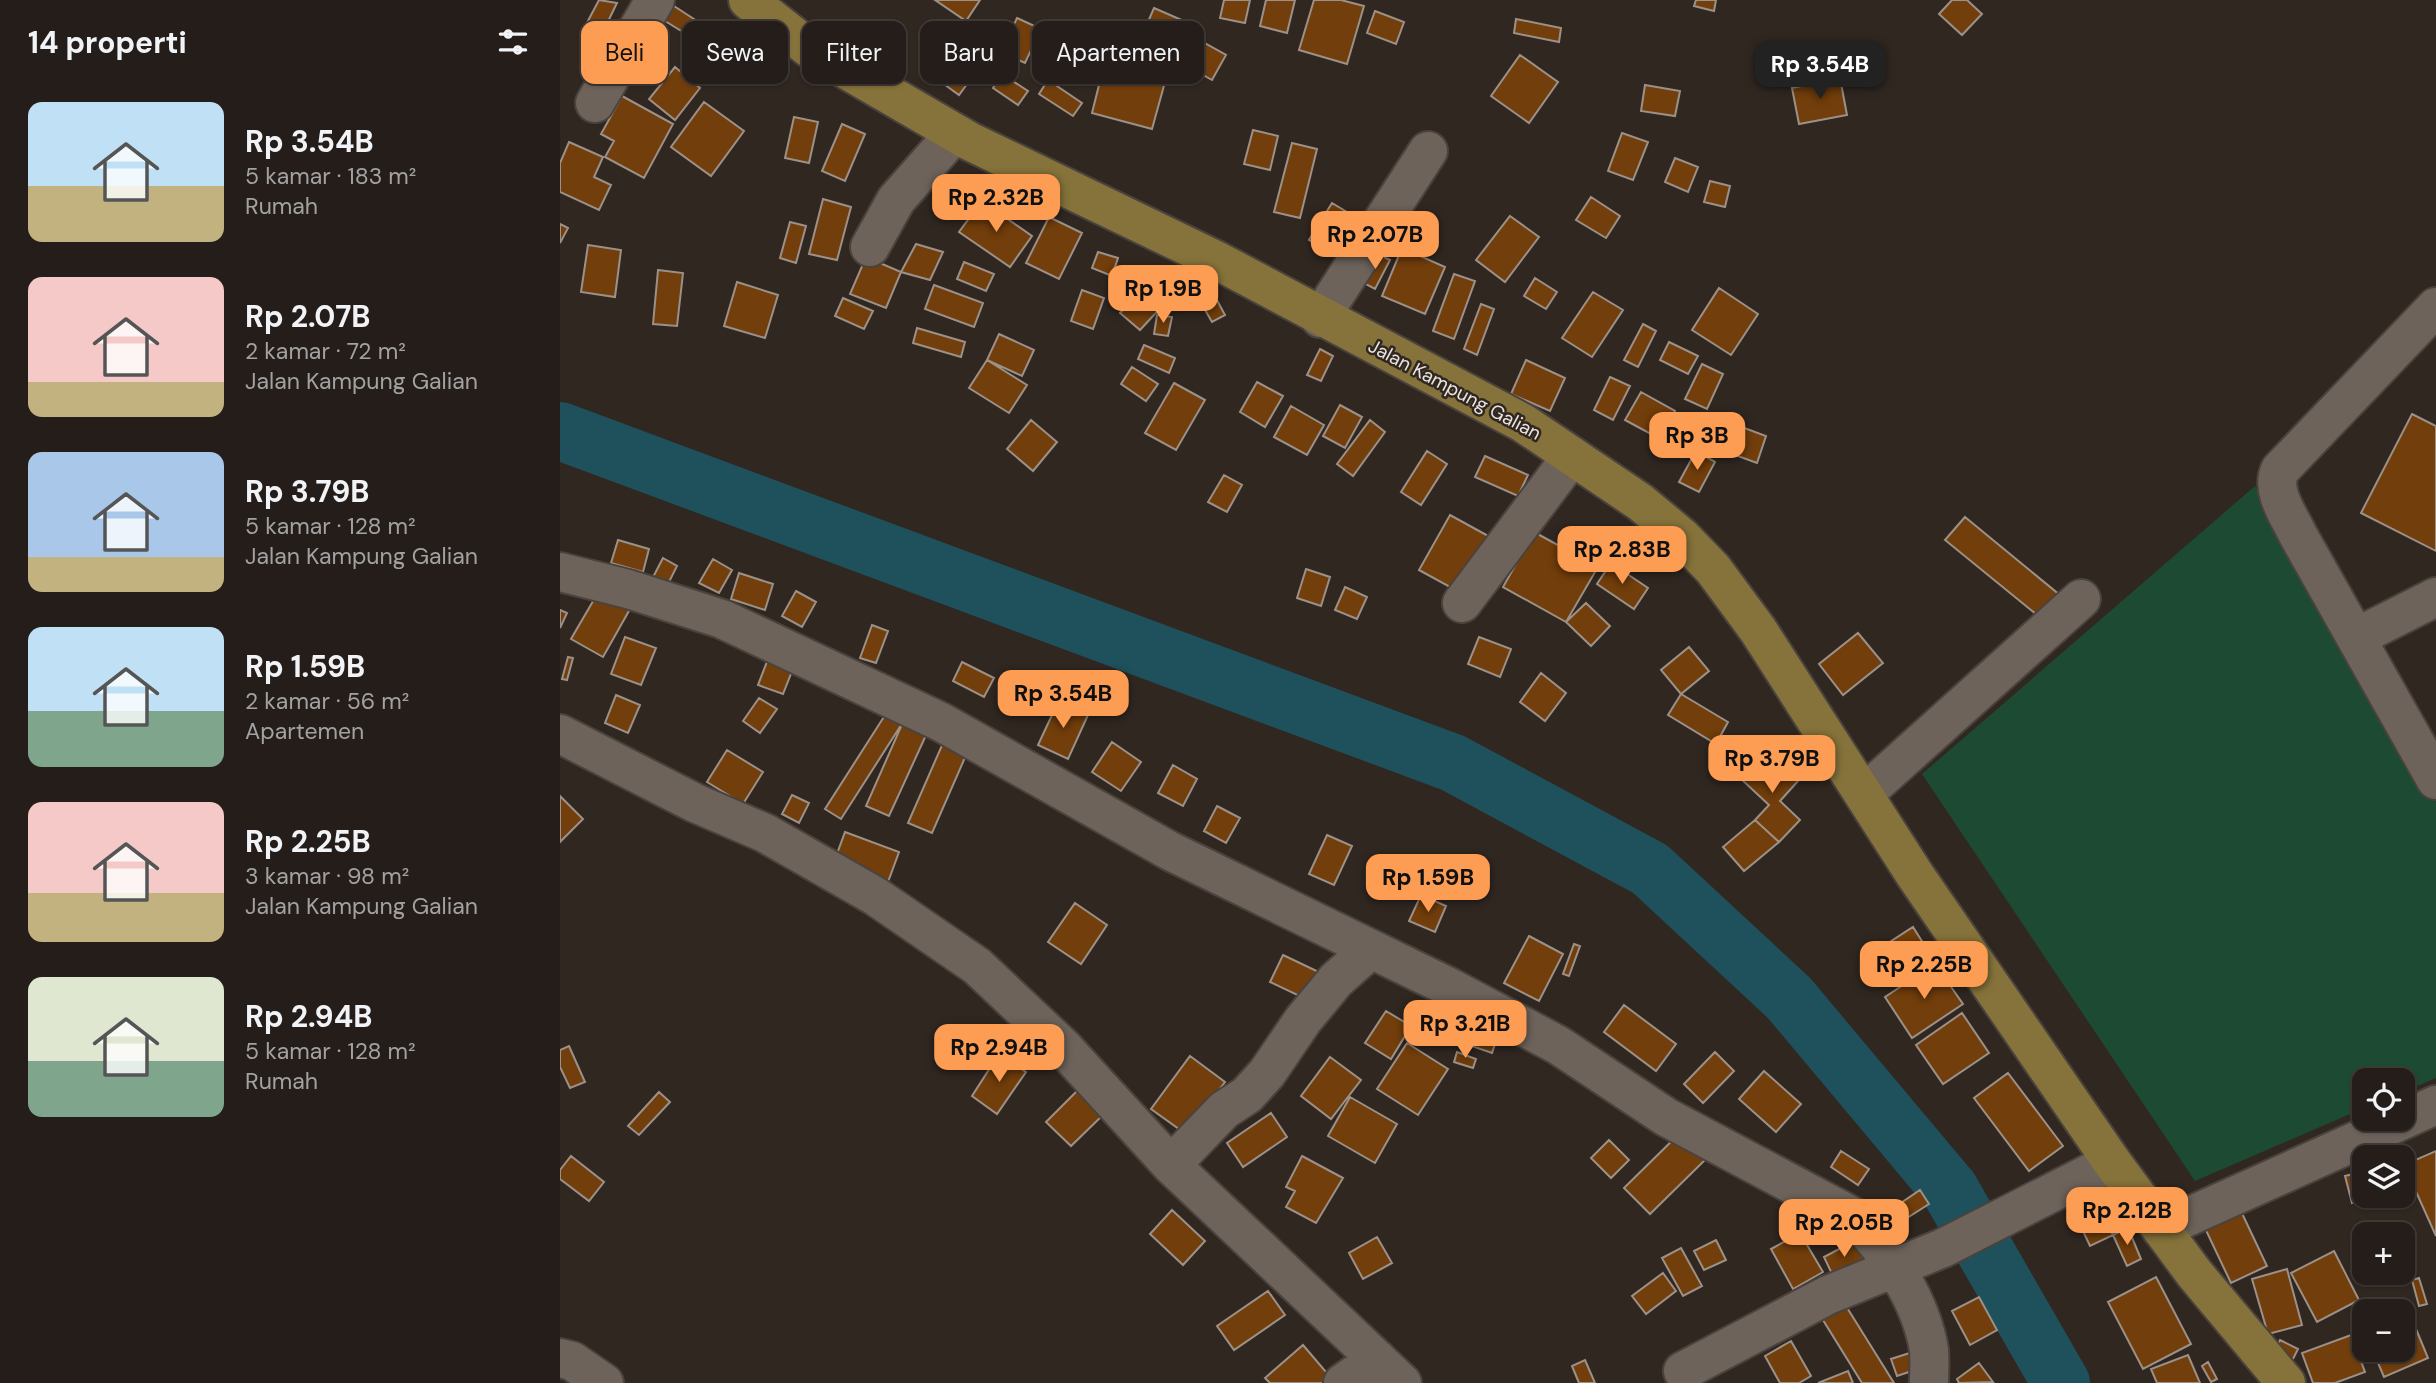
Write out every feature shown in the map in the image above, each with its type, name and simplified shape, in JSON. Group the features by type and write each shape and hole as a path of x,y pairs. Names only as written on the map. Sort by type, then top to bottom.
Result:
{"main road":[{"name":"Jalan Kampung Galian","path":"748,0 809,48 955,133 1216,260 1320,318 1523,423 1640,502 1682,537 1713,569 1758,630 1866,793 1916,875 2112,1162 2161,1229 2286,1383"}],"street":[{"path":"595,103 655,0"},
{"path":"870,247 896,200 955,133"},
{"path":"1320,318 1428,150"},
{"path":"2436,307 2280,470 2276,479 2279,497 2298,535 2436,780"},
{"path":"1462,603 1572,456"},
{"path":"560,572 628,589 722,619 941,722 1170,851 1371,949 1558,1045 1666,1117 1850,1215 1874,1236 1895,1267 1929,1350 1930,1383"},
{"path":"2357,637 2436,597"},
{"path":"1866,793 2081,599"},
{"path":"560,734 695,803 765,833 875,896 977,966 1063,1047 1171,1165 1390,1371"},
{"path":"1171,1165 1224,1111 1247,1095 1320,1000 1371,949"},
{"path":"2161,1229 2436,1105"},
{"path":"1683,1371 1828,1295 1943,1248 2112,1162"},
{"path":"560,1358 572,1361 597,1381"},
{"path":"1343,1383 1390,1371"}],"green space":[{"path":"2255,486 2436,802 2436,1078 2415,1087 2415,1068 2352,1068 2352,1113 2195,1181 1922,774"}],"building":[{"path":"599,0 617,3 608,21 588,21"},
{"path":"935,0 980,0 966,21"},
{"path":"1224,0 1250,0 1245,23 1220,18"},
{"path":"1266,0 1295,0 1287,33 1260,26"},
{"path":"1314,0 1341,0 1364,6 1347,64 1299,50"},
{"path":"1696,0 1716,0 1714,11 1694,6"},
{"path":"1952,0 1967,0 1982,14 1962,35 1939,14"},
{"path":"674,6 697,21 682,21 682,31 665,21"},
{"path":"1154,8 1184,21 1148,21"},
{"path":"1375,11 1404,22 1396,44 1367,33"},
{"path":"1017,18 1032,25 1032,48 1025,63 1018,60 1018,21 1016,21"},
{"path":"1516,19 1561,28 1559,42 1514,33"},
{"path":"1204,43 1226,55 1212,80 1204,76"},
{"path":"1520,55 1558,82 1529,123 1491,96"},
{"path":"675,67 682,73 682,84 695,84 700,88 675,120 649,99 661,84 668,84 668,76"},
{"path":"1840,78 1847,115 1799,124 1792,88"},
{"path":"944,84 967,84 959,95"},
{"path":"996,84 1017,84 1028,91 1018,105 993,88"},
{"path":"1045,84 1054,84 1082,103 1073,116 1039,94"},
{"path":"1099,84 1164,84 1152,129 1092,113"},
{"path":"1645,85 1680,91 1675,116 1641,111"},
{"path":"622,96 673,124 644,178 605,157 614,141 601,134"},
{"path":"704,102 744,131 711,176 671,147"},
{"path":"794,117 818,122 809,163 785,158"},
{"path":"842,124 865,134 845,181 822,171"},
{"path":"1253,130 1278,136 1270,170 1244,164"},
{"path":"1622,133 1648,142 1633,180 1608,171"},
{"path":"569,142 603,157 594,177 611,185 599,210 560,192 560,163"},
{"path":"1292,143 1317,149 1300,218 1274,212"},
{"path":"1675,158 1698,167 1688,192 1665,182"},
{"path":"1710,181 1730,186 1725,207 1704,202"},
{"path":"1591,197 1620,216 1606,238 1576,220"},
{"path":"823,199 851,207 837,260 809,254"},
{"path":"982,201 1032,236 1010,267 959,232"},
{"path":"1332,203 1357,218 1334,255 1309,240"},
{"path":"1510,216 1539,237 1505,282 1476,260"},
{"path":"1049,217 1082,233 1059,279 1026,263"},
{"path":"790,222 806,226 796,263 780,258"},
{"path":"560,224 568,228 560,243"},
{"path":"916,244 943,252 930,280 901,272"},
{"path":"588,245 621,250 615,297 581,292"},
{"path":"1402,248 1445,267 1425,314 1382,296"},
{"path":"1098,252 1118,258 1112,276 1092,268"},
{"path":"1375,253 1390,260 1375,289 1360,281"},
{"path":"866,257 901,272 886,308 850,294"},
{"path":"964,262 994,274 986,291 957,279"},
{"path":"658,270 683,273 677,326 653,324"},
{"path":"1158,272 1177,290 1140,330 1120,313"},
{"path":"1454,274 1475,281 1454,339 1433,331"},
{"path":"1535,278 1557,292 1546,309 1524,296"},
{"path":"737,282 778,295 765,338 724,326"},
{"path":"934,285 983,303 974,327 925,309"},
{"path":"1719,288 1758,314 1731,355 1692,330"},
{"path":"1211,289 1225,315 1212,322 1197,296"},
{"path":"1082,290 1104,298 1093,329 1071,321"},
{"path":"1593,292 1623,310 1592,357 1562,338"},
{"path":"843,298 873,311 864,329 835,316"},
{"path":"1481,304 1494,309 1477,355 1464,349"},
{"path":"1157,315 1172,317 1168,336 1154,334"},
{"path":"1643,324 1656,331 1638,367 1624,360"},
{"path":"917,328 965,342 961,357 913,343"},
{"path":"999,334 1034,350 1022,376 987,360"},
{"path":"1669,342 1698,356 1688,374 1660,360"},
{"path":"1144,345 1175,358 1169,373 1138,359"},
{"path":"1320,349 1333,356 1321,381 1307,375"},
{"path":"987,360 1027,385 1009,413 969,388"},
{"path":"1526,360 1565,378 1550,411 1511,394"},
{"path":"1702,364 1723,374 1707,409 1685,399"},
{"path":"1132,367 1158,384 1146,401 1121,384"},
{"path":"1610,377 1630,386 1613,420 1594,410"},
{"path":"1257,382 1283,396 1265,427 1240,412"},
{"path":"1174,383 1205,400 1176,450 1145,433"},
{"path":"1641,392 1675,411 1660,439 1625,420"},
{"path":"1340,405 1362,417 1345,448 1323,436"},
{"path":"1291,406 1324,425 1307,455 1274,437"},
{"path":"2412,414 2436,426 2436,551 2361,513"},
{"path":"1031,420 1057,442 1033,471 1007,449"},
{"path":"1370,420 1385,432 1353,476 1337,464"},
{"path":"1723,420 1766,436 1757,463 1713,447"},
{"path":"1427,451 1447,464 1421,505 1401,492"},
{"path":"1696,451 1715,462 1699,492 1679,482"},
{"path":"1485,456 1528,475 1518,496 1475,477"},
{"path":"1224,475 1242,485 1227,512 1208,502"},
{"path":"1450,515 1490,537 1459,592 1419,570"},
{"path":"1965,517 2061,596 2042,619 1945,540"},
{"path":"1534,532 1598,567 1566,622 1503,587"},
{"path":"618,540 649,549 643,572 611,563"},
{"path":"663,558 677,566 666,588 651,581"},
{"path":"713,559 732,570 719,593 699,583"},
{"path":"1611,563 1648,588 1634,609 1597,584"},
{"path":"1306,569 1330,577 1321,606 1297,598"},
{"path":"739,573 773,584 765,610 731,599"},
{"path":"603,584 634,602 603,657 571,639"},
{"path":"1345,587 1367,597 1357,619 1335,610"},
{"path":"796,591 816,602 802,627 782,616"},
{"path":"1586,603 1610,626 1591,646 1566,622"},
{"path":"560,610 567,613 560,628"},
{"path":"872,625 888,631 876,663 860,658"},
{"path":"1858,633 1883,663 1843,695 1819,664"},
{"path":"625,637 656,648 641,685 611,674"},
{"path":"1479,637 1511,649 1500,677 1468,664"},
{"path":"773,646 798,656 783,694 758,685"},
{"path":"1689,647 1709,671 1681,694 1661,670"},
{"path":"568,657 573,658 567,680 562,679"},
{"path":"962,662 994,678 984,697 953,681"},
{"path":"1541,673 1566,693 1545,721 1520,702"},
{"path":"1681,694 1728,722 1716,744 1668,715"},
{"path":"616,695 640,705 628,733 605,723"},
{"path":"759,698 777,709 760,733 743,721"},
{"path":"1058,702 1088,715 1068,759 1038,745"},
{"path":"887,712 903,722 841,819 825,809"},
{"path":"903,722 927,733 889,816 866,806"},
{"path":"1112,742 1141,762 1121,791 1092,772"},
{"path":"943,743 967,753 932,833 908,823"},
{"path":"727,750 763,772 743,804 707,782"},
{"path":"1766,751 1798,781 1780,801 1800,820 1779,842 1755,820 1769,805 1740,778"},
{"path":"1173,765 1197,779 1183,806 1158,793"},
{"path":"792,795 809,803 799,823 782,814"},
{"path":"560,796 583,819 560,842"},
{"path":"1217,806 1240,818 1226,843 1204,831"},
{"path":"1755,820 1779,842 1744,871 1723,847"},
{"path":"845,832 899,852 888,882 834,862"},
{"path":"1327,835 1352,846 1334,885 1309,874"},
{"path":"1421,895 1446,906 1435,932 1409,921"},
{"path":"1075,903 1107,925 1081,964 1048,942"},
{"path":"1913,927 1930,954 1880,986 1862,960"},
{"path":"1529,936 1563,954 1539,1001 1504,983"},
{"path":"1574,944 1580,946 1569,976 1563,974"},
{"path":"1283,955 1325,975 1312,1002 1270,982"},
{"path":"1935,964 1963,1004 1912,1038 1885,997"},
{"path":"1624,1005 1676,1044 1656,1071 1604,1032"},
{"path":"1386,1011 1411,1026 1391,1059 1365,1043"},
{"path":"1962,1013 1989,1053 1943,1084 1916,1045"},
{"path":"1464,1023 1498,1035 1492,1053 1457,1041"},
{"path":"1407,1043 1448,1069 1418,1115 1377,1089"},
{"path":"569,1046 585,1082 570,1088 560,1067 560,1050"},
{"path":"1457,1052 1476,1059 1473,1068 1454,1062"},
{"path":"1715,1052 1734,1071 1703,1103 1684,1084"},
{"path":"999,1054 1026,1072 997,1114 972,1096"},
{"path":"1190,1056 1225,1082 1186,1134 1151,1109"},
{"path":"1330,1057 1361,1080 1331,1119 1301,1096"},
{"path":"1764,1071 1801,1104 1776,1132 1739,1099"},
{"path":"2008,1073 2063,1146 2029,1171 1974,1098"},
{"path":"1080,1088 1105,1113 1071,1146 1046,1122"},
{"path":"659,1092 670,1102 639,1135 628,1126"},
{"path":"1350,1097 1397,1124 1375,1163 1328,1136"},
{"path":"1271,1113 1287,1137 1243,1167 1227,1143"},
{"path":"1683,1130 1709,1156 1650,1214 1624,1188"},
{"path":"1609,1140 1629,1160 1611,1178 1591,1158"},
{"path":"1841,1151 1869,1169 1858,1185 1831,1167"},
{"path":"2436,1151 2436,1236 2415,1189 2415,1160"},
{"path":"571,1156 604,1182 589,1201 560,1179 560,1170"},
{"path":"1302,1156 1343,1178 1316,1223 1286,1207 1295,1191 1286,1187"},
{"path":"2352,1174 2352,1203 2345,1176"},
{"path":"2087,1180 2113,1235 2090,1246 2064,1191"},
{"path":"1920,1190 1929,1204 1904,1220 1895,1207"},
{"path":"2239,1207 2267,1266 2231,1283 2203,1224"},
{"path":"1172,1210 1205,1241 1183,1265 1150,1234"},
{"path":"2128,1228 2141,1259 2127,1266 2113,1235"},
{"path":"1800,1233 1823,1272 1793,1289 1771,1249"},
{"path":"1377,1237 1392,1263 1363,1279 1349,1253"},
{"path":"1716,1240 1726,1260 1704,1270 1694,1251"},
{"path":"1854,1241 1864,1260 1833,1276 1824,1257"},
{"path":"1681,1248 1702,1286 1683,1296 1662,1258"},
{"path":"2334,1251 2358,1299 2352,1299 2352,1304 2317,1322 2291,1273"},
{"path":"2287,1269 2302,1325 2268,1334 2252,1279"},
{"path":"1663,1273 1676,1291 1646,1314 1632,1296"},
{"path":"2156,1277 2191,1344 2143,1369 2108,1302"},
{"path":"2419,1278 2427,1304 2419,1306 2413,1285 2415,1279"},
{"path":"1268,1291 1285,1315 1234,1350 1217,1326"},
{"path":"1979,1297 1997,1330 1970,1345 1952,1311"},
{"path":"1846,1306 1894,1383 1862,1383 1823,1320"},
{"path":"2415,1327 2428,1358 2384,1377 2378,1362 2415,1362"},
{"path":"2351,1335 2352,1362 2361,1362 2365,1372 2335,1383 2313,1383 2302,1353"},
{"path":"2280,1340 2298,1349 2290,1365 2272,1357"},
{"path":"1791,1341 1811,1376 1799,1383 1780,1383 1765,1356"},
{"path":"1303,1345 1332,1379 1327,1383 1270,1383 1265,1378"},
{"path":"1919,1350 1924,1367 1897,1376 1891,1359"},
{"path":"2188,1355 2200,1383 2157,1383 2151,1369"},
{"path":"1585,1360 1595,1383 1579,1383 1572,1366"},
{"path":"2208,1362 2217,1379 2211,1382 2202,1366"},
{"path":"1979,1363 1993,1382 1959,1383 1957,1379"},
{"path":"1848,1371 1853,1383 1818,1383"}],"waterway":[{"path":"560,431 1453,763 1650,869 1789,998 1950,1190 2061,1383"}]}
